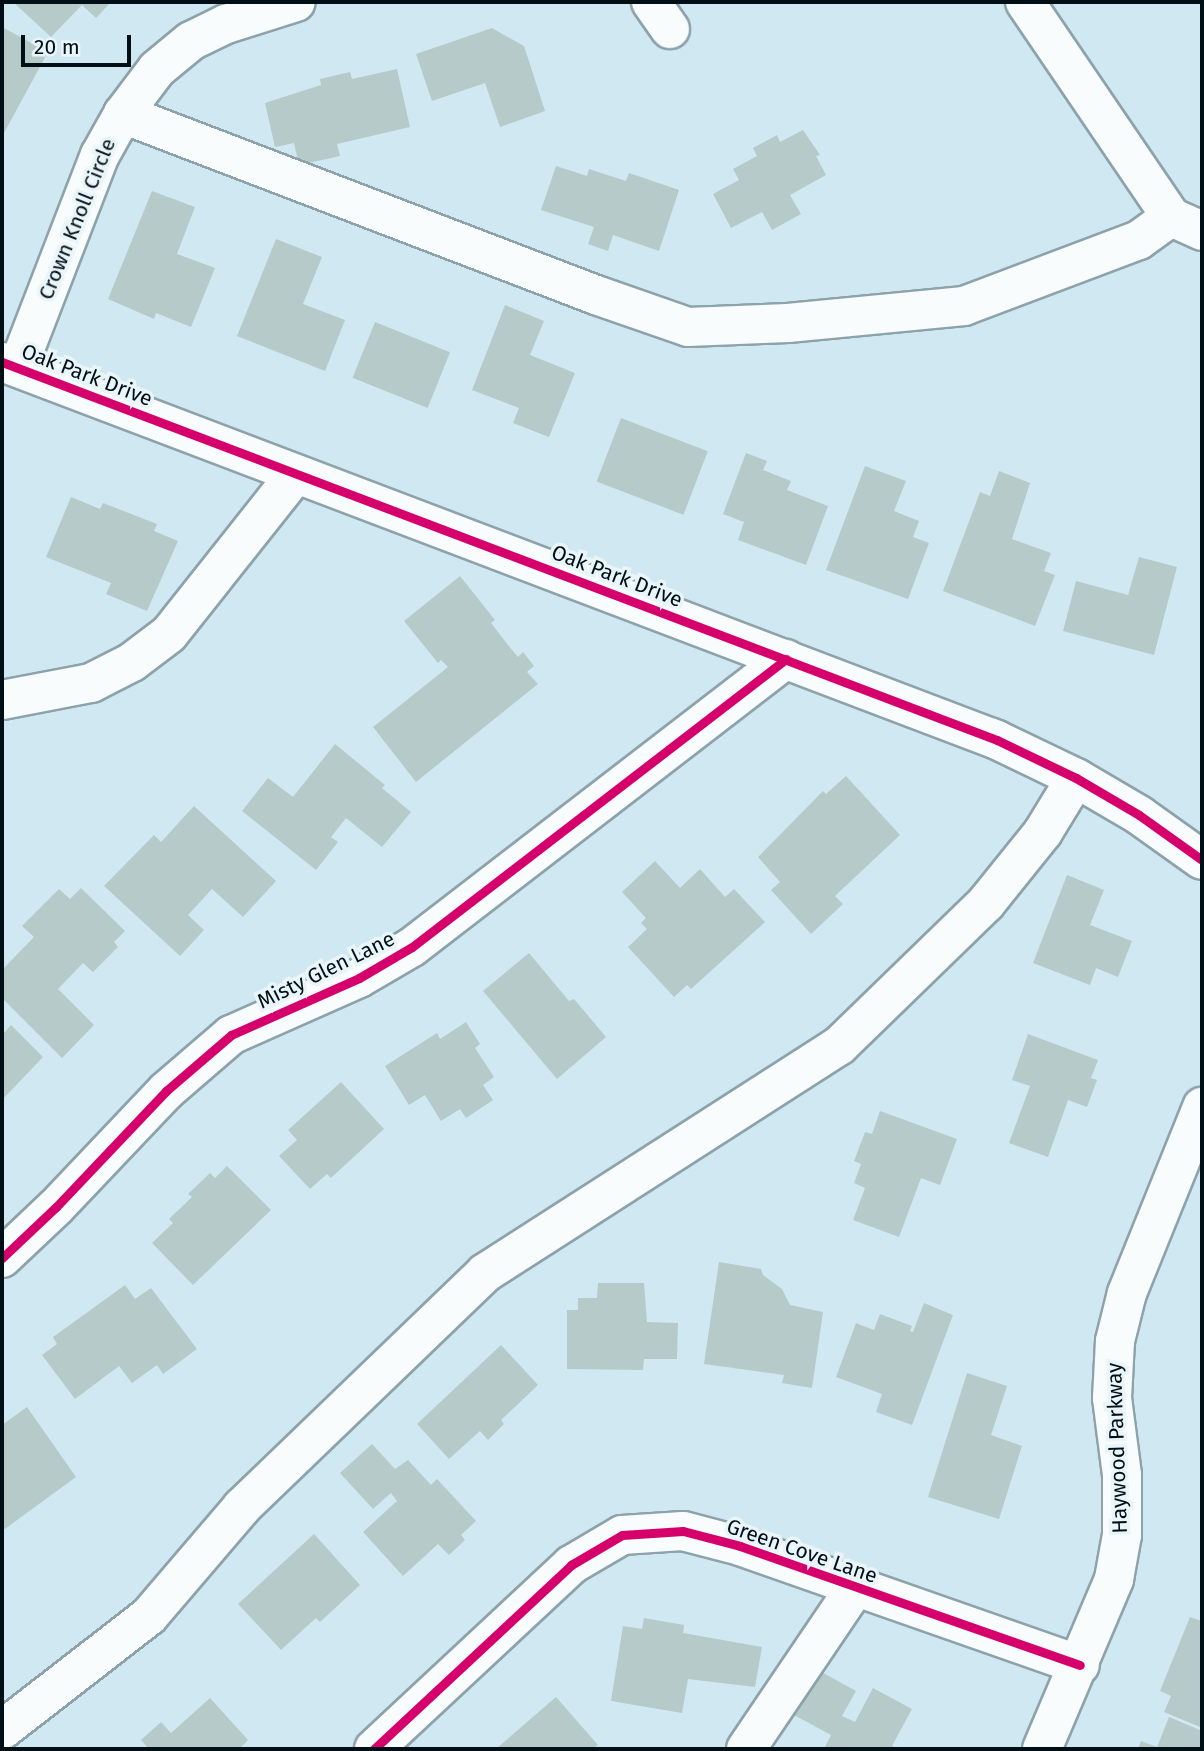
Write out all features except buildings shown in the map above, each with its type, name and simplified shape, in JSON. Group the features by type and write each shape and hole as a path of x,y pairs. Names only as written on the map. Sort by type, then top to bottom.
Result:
{"street":[{"name":"Crown Knoll Circle","path":"10,364 100,155 123,114 157,69 191,41 226,24 296,2"},
{"path":"123,114 596,295 688,327 788,323 964,306 1187,224 1025,2"},
{"name":"Oak Park Drive","path":"10,364 997,740 1076,778 1139,815 1202,860"},
{"path":"2,699 91,683 132,662 169,634 296,474"},
{"name":"Misty Glen Lane","path":"2,1258 56,1207 166,1091 231,1035 359,978 412,947 786,659"},
{"path":"2,1730 149,1616 242,1507 485,1273 839,1046 985,903 1043,832 1076,778"},
{"name":"Haywood Parkway","path":"1042,1749 1080,1665 1114,1579 1122,1535 1122,1475 1112,1398 1115,1341 1127,1293 1202,1107"},
{"name":"Green Cove Lane","path":"374,1749 571,1566 622,1535 683,1531 740,1546 1080,1665"},
{"path":"747,1749 855,1588"}],"cycle path":[{"path":"2,362 997,740 1076,778 1139,815 1202,860"},
{"path":"2,1258 56,1207 166,1091 231,1035 359,978 412,947 786,659"},
{"path":"374,1749 571,1565 622,1535 683,1531 740,1546 1080,1665"}]}
